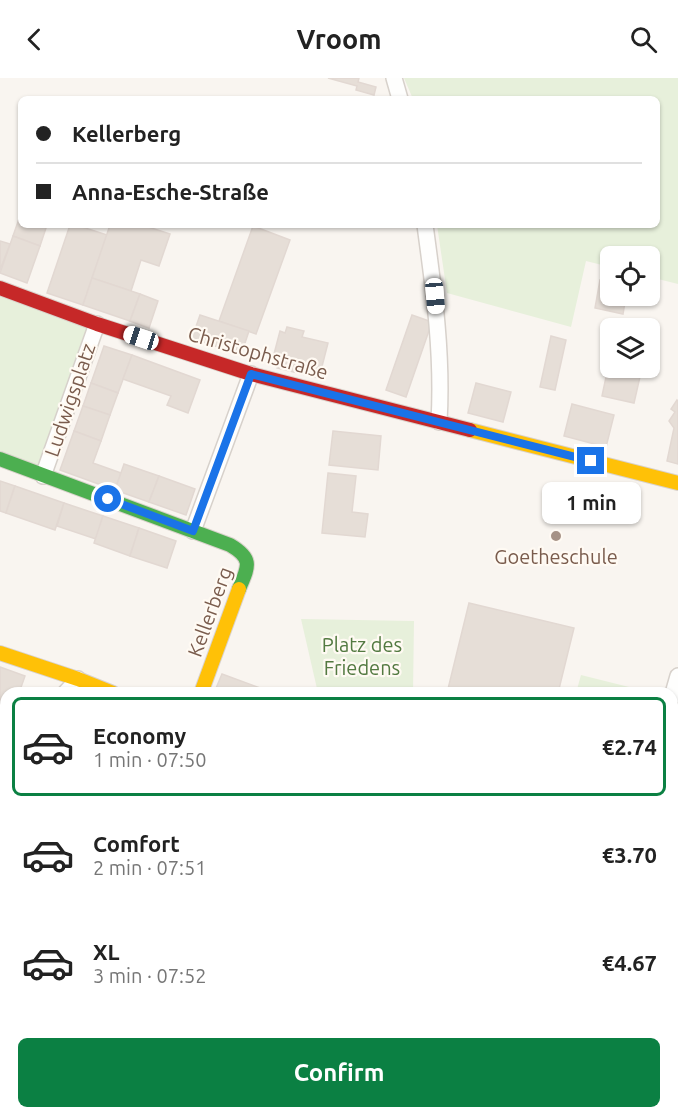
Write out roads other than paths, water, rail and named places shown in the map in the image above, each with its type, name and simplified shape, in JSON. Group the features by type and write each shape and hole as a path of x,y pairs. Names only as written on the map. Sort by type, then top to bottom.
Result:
{"street":[{"path":"394,78 399,96"},
{"path":"425,228 440,344 439,422"},
{"name":"Christophstraße","path":"0,288 97,324 251,374 678,483"},
{"name":"Ludwigsplatz","path":"43,476 97,324"},
{"path":"193,531 251,374"},
{"name":"Kellerberg","path":"0,459 193,531 240,551 248,565 203,687"},
{"path":"0,653 98,687"},
{"path":"71,687 78,679"}],"place":[{"name":"Goetheschule","path":"556,536"}],"park label":[{"name":"Platz des Friedens","path":"362,656"}]}
